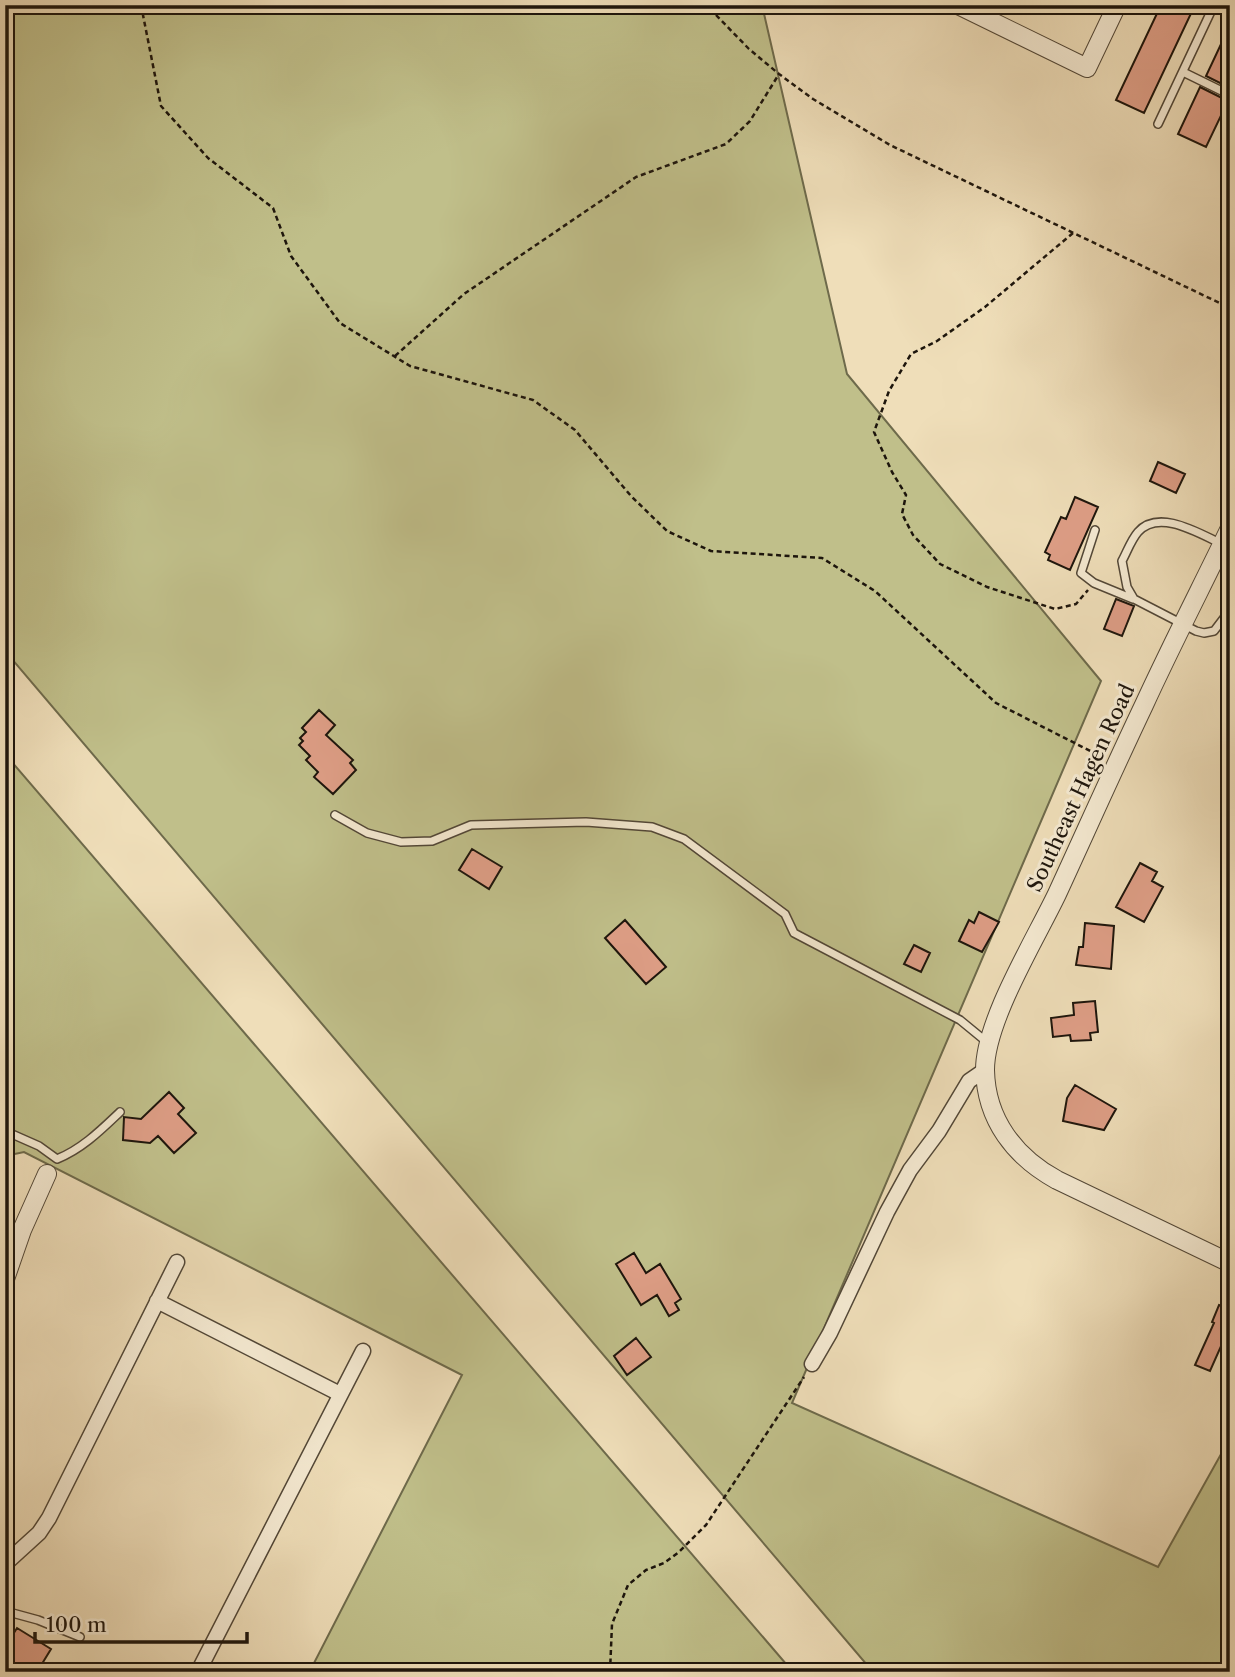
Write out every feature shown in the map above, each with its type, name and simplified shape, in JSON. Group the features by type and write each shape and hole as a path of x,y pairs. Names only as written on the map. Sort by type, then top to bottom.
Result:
{"street":[{"path":"958,5 1087,68 1117,5"},
{"name":"Southeast Hagen Road","path":"1227,540 1182,625 1006,999 989,1044 985,1070 990,1105 999,1125 1013,1146 1031,1163 1057,1180 1230,1263"},
{"path":"812,1364 831,1333 887,1212 910,1170 939,1131 969,1081 985,1070"},
{"path":"5,1279 22,1230 47,1174"},
{"path":"5,1564 39,1533 49,1518 177,1262"},
{"path":"157,1301 340,1394"},
{"path":"198,1672 363,1351"}],"lane":[{"path":"1158,124 1214,5"},
{"path":"1183,72 1230,95"},
{"path":"1134,599 1127,587 1122,562 1139,531 1151,522 1173,523 1227,540"},
{"path":"1095,530 1081,573 1094,583 1204,633 1214,631 1230,611"},
{"path":"335,816 367,832 401,842 432,841 471,825 586,821 652,827 684,839 785,914 794,933 960,1020 989,1044"},
{"path":"5,1131 39,1146 57,1159 70,1154 121,1112"},
{"path":"5,1611 80,1637"}],"path":[{"path":"141,5 161,106 208,158 274,208 291,256 340,323 410,366 533,400 575,430 631,496 667,531 711,551 822,558 875,591 996,704 1116,764"},
{"path":"716,15 749,49 779,74 813,99 890,145 1230,308"},
{"path":"395,356 464,295 636,177 726,144 750,121 779,74"},
{"path":"1073,233 985,307 937,341 911,354 888,391 874,432 906,495 902,514 913,535 940,564 987,587 1055,609 1076,604 1094,583"},
{"path":"610,1672 612,1624 628,1585 646,1570 664,1563 679,1552 706,1525 812,1364"}],"shaded area":[{"path":"5,5 762,5 847,374 1101,681 792,1403 1158,1567 1230,1438 1230,1672 873,1672 5,651"},
{"path":"5,754 793,1672 312,1672 313,1665 462,1375 24,1152 5,1156"}],"building":[{"path":"1161,5 1195,5 1144,113 1116,100"},
{"path":"1230,25 1230,88 1206,76"},
{"path":"1200,87 1228,101 1206,147 1178,134"},
{"path":"1158,462 1185,474 1176,493 1150,481"},
{"path":"1075,497 1098,507 1070,570 1048,560 1050,555 1045,552 1061,517 1066,519"},
{"path":"1116,599 1134,606 1122,636 1104,629"},
{"path":"319,710 335,725 326,735 353,760 350,763 356,770 333,794 314,777 318,772 306,760 310,756 299,745 303,741 300,738 306,732 302,728"},
{"path":"472,849 502,867 489,889 459,870"},
{"path":"1140,863 1157,872 1152,881 1163,887 1144,922 1116,907"},
{"path":"979,912 999,922 982,952 959,941 969,920 974,923"},
{"path":"625,920 666,967 646,984 605,938"},
{"path":"1085,923 1114,926 1111,969 1076,965 1079,947 1083,947"},
{"path":"914,945 930,953 921,972 904,964"},
{"path":"1095,1001 1098,1032 1090,1033 1091,1040 1071,1041 1070,1035 1053,1037 1051,1018 1074,1015 1073,1003"},
{"path":"1075,1085 1116,1109 1104,1130 1063,1121 1067,1098"},
{"path":"169,1092 184,1108 178,1114 196,1133 174,1153 158,1136 150,1143 123,1140 124,1117 141,1119"},
{"path":"634,1253 646,1273 660,1264 681,1299 675,1303 679,1310 669,1316 657,1295 641,1305 616,1264"},
{"path":"1219,1305 1230,1310 1230,1326 1210,1371 1195,1365"},
{"path":"636,1338 651,1357 627,1375 614,1356"},
{"path":"17,1628 51,1649 37,1672 5,1672 5,1659 13,1647 7,1644"}]}
